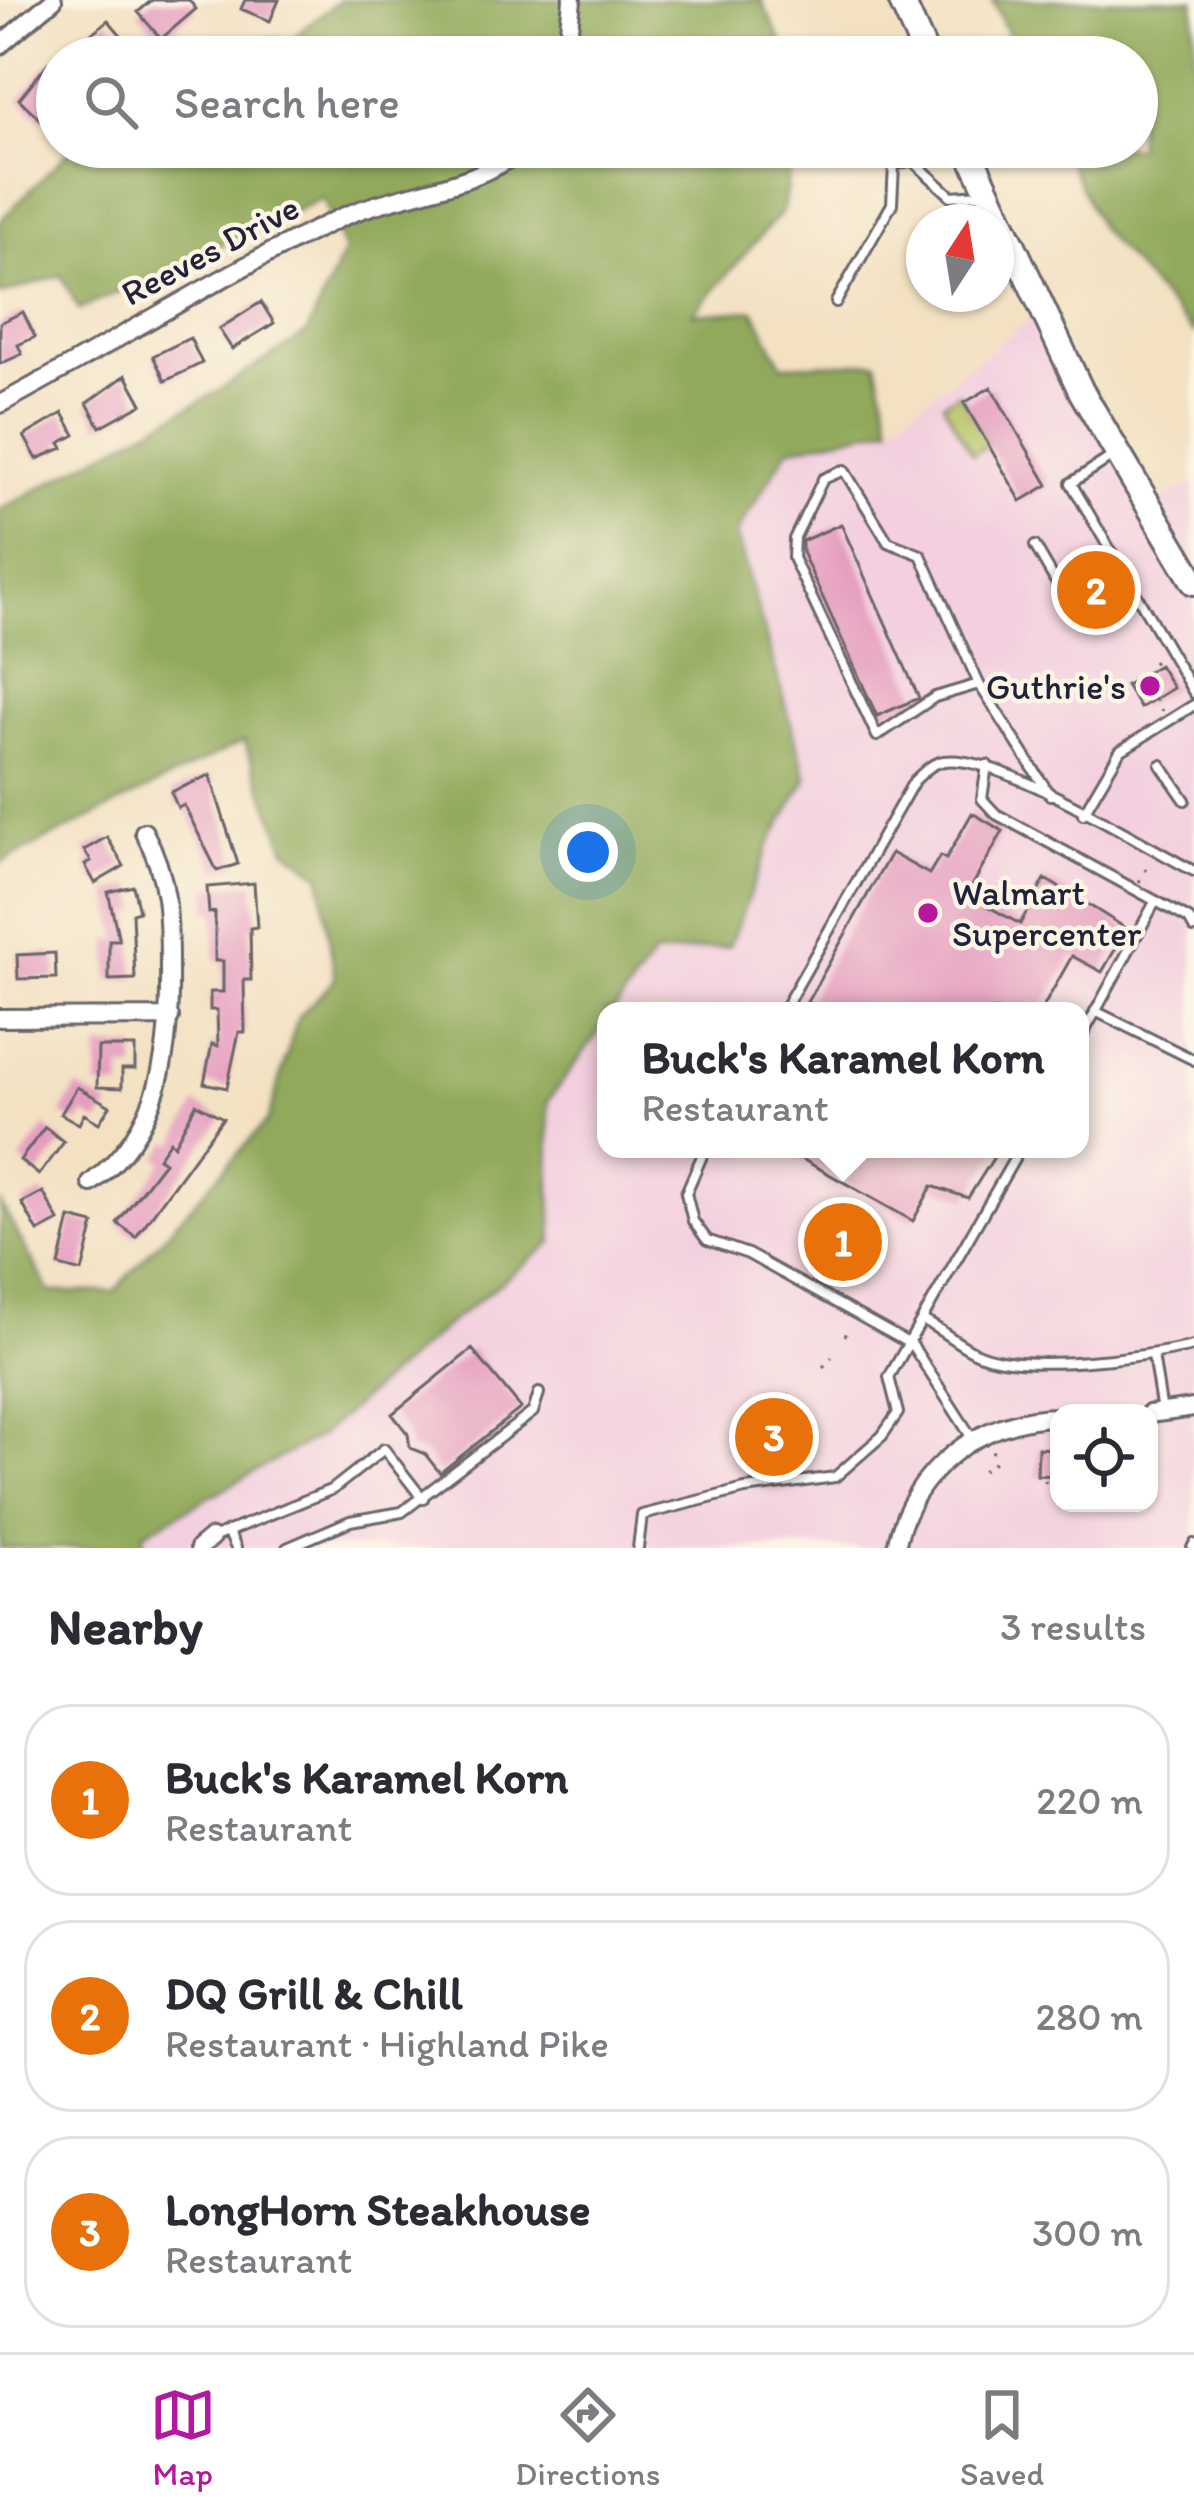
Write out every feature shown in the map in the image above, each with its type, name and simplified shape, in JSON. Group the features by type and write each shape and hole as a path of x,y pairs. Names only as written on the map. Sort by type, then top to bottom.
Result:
{"main road":[{"path":"902,0 918,36"},
{"path":"977,168 1041,311 1117,453 1194,582"}],"street":[{"path":"0,45 53,0"},
{"path":"568,36 572,0"},
{"name":"Reeves Drive","path":"0,404 120,334 340,218 490,168"},
{"path":"92,1183 118,1162 155,1099 167,1065 168,890 144,832"},
{"path":"0,1018 170,1017"},
{"path":"1158,1414 1194,1408"},
{"path":"896,1548 901,1517 920,1484 973,1439 1009,1423 1050,1418"}],"lane":[{"path":"836,302 892,204 893,168"},
{"path":"921,168 951,196 988,193"},
{"path":"1117,453 1071,483 1194,693"},
{"path":"979,684 935,697 877,736 793,558 794,539 824,479 844,470 888,542 921,555 979,684 1050,795"},
{"path":"1035,546 1074,613 1085,619 1133,590"},
{"path":"1083,814 1120,752 1194,705"},
{"path":"788,1002 914,782 933,763 950,759 1004,768 1194,872"},
{"path":"987,765 982,799 996,814 1189,919 1194,928"},
{"path":"1161,765 1185,800"},
{"path":"1089,1023 1155,902"},
{"path":"1095,1011 1194,1060"},
{"path":"701,1158 686,1193 693,1221 707,1240 748,1254 912,1345 973,1439"},
{"path":"638,1548 642,1516 745,1490 835,1477 882,1436 898,1413 889,1377 912,1345 1015,1158"},
{"path":"922,1320 993,1358 1153,1355 1194,1346"},
{"path":"1153,1355 1155,1404"},
{"path":"286,1548 350,1521 402,1512 533,1412 539,1393"},
{"path":"213,1539 333,1489 384,1449 423,1499"},
{"path":"213,1539 236,1548"}],"path":[{"path":"1155,699 1163,712"},
{"path":"1138,884 1147,868"},
{"path":"845,1336 850,1326"},
{"path":"823,1367 832,1358"},
{"path":"982,1471 995,1462 992,1447"},
{"path":"1045,1483 1046,1475"}],"shaded area":[{"path":"1041,311 1148,505 1194,483 1194,1548 142,1548 143,1533 321,1435 454,1319 553,1242 548,1101 597,1034 597,1158 1089,1158 1089,1002 620,1002 654,955 769,845 807,779 735,535 787,449 891,426"}],"green space":[{"path":"340,0 761,0 779,36 295,36"},
{"path":"992,0 1194,0 1194,333 1100,229 1072,168 1158,168 1158,36 1009,36"},
{"path":"52,168 790,168 783,210 693,314 754,310 782,365 877,362 891,426 788,449 736,534 807,779 769,845 729,946 654,955 620,1002 597,1002 597,1034 548,1101 553,1242 454,1319 321,1435 144,1533 142,1548 0,1548 0,1203 50,1292 114,1292 268,1120 298,1017 335,980 320,874 286,849 244,741 0,863 0,510 215,393 307,333 344,251 323,198 79,310 61,275 0,295 0,221"},
{"path":"959,393 989,445 972,454 943,403"}],"building":[{"path":"152,0 189,0 196,9 164,36 158,36 138,12"},
{"path":"245,0 279,0 270,21 241,9"},
{"path":"108,20 122,36 88,36"},
{"path":"36,78 36,115 19,99"},
{"path":"261,302 274,323 232,349 219,329"},
{"path":"23,312 35,337 18,345 22,354 0,364 0,323"},
{"path":"190,338 202,363 165,381 153,356"},
{"path":"126,375 142,404 100,427 87,403"},
{"path":"991,387 1048,485 1021,501 964,403"},
{"path":"63,413 75,435 60,443 63,448 37,459 24,436"},
{"path":"841,524 919,698 877,716 802,552 802,541"},
{"path":"1108,569 1119,588 1087,608 1080,607 1066,583 1075,578 1080,586"},
{"name":"Guthrie's","path":"1159,665 1173,688 1140,708 1126,685"},
{"path":"210,775 238,864 217,871 184,805 178,808 171,792"},
{"name":"Walmart Supercenter","path":"972,813 1003,831 967,895 1020,924 1045,879 1127,929 1102,972 1072,956 1046,1002 807,1002 891,853 929,874 940,856 946,859"},
{"path":"107,837 124,866 95,883 85,865 91,861 84,850"},
{"path":"254,883 257,927 250,928 251,980 244,980 245,1032 239,1032 227,1088 204,1083 212,1044 218,1046 217,1010 210,1010 210,992 223,992 223,961 215,961 215,912 209,913 207,887"},
{"path":"133,886 139,911 132,913 135,979 109,980 109,940 119,940 108,892"},
{"path":"55,953 56,978 18,979 17,955"},
{"path":"98,1047 135,1047 135,1069 122,1069 122,1088 97,1087"},
{"path":"77,1087 110,1106 99,1123 84,1114 79,1124 61,1114"},
{"path":"196,1104 223,1118 136,1237 117,1223 164,1162 158,1158 170,1141 174,1145"},
{"path":"45,1127 64,1142 39,1175 20,1160"},
{"path":"800,1158 993,1158 968,1198 932,1186 913,1221"},
{"path":"43,1192 59,1221 38,1232 22,1203"},
{"path":"70,1218 94,1224 82,1272 59,1266"},
{"path":"472,1349 521,1408 440,1473 425,1454 410,1448 408,1434 392,1414"},
{"path":"789,1396 806,1425 799,1429 810,1446 764,1473 737,1426"},
{"path":"1038,1448 1050,1449 1050,1476 1037,1475"}],"place":[{"name":"DQ Grill & Chill","path":"1096,590"},
{"name":"Guthrie's","path":"1150,686"},
{"name":"Walmart Supercenter","path":"928,913"},
{"name":"Buck's Karamel Korn","path":"843,1242"},
{"name":"LongHorn Steakhouse","path":"774,1437"}]}
